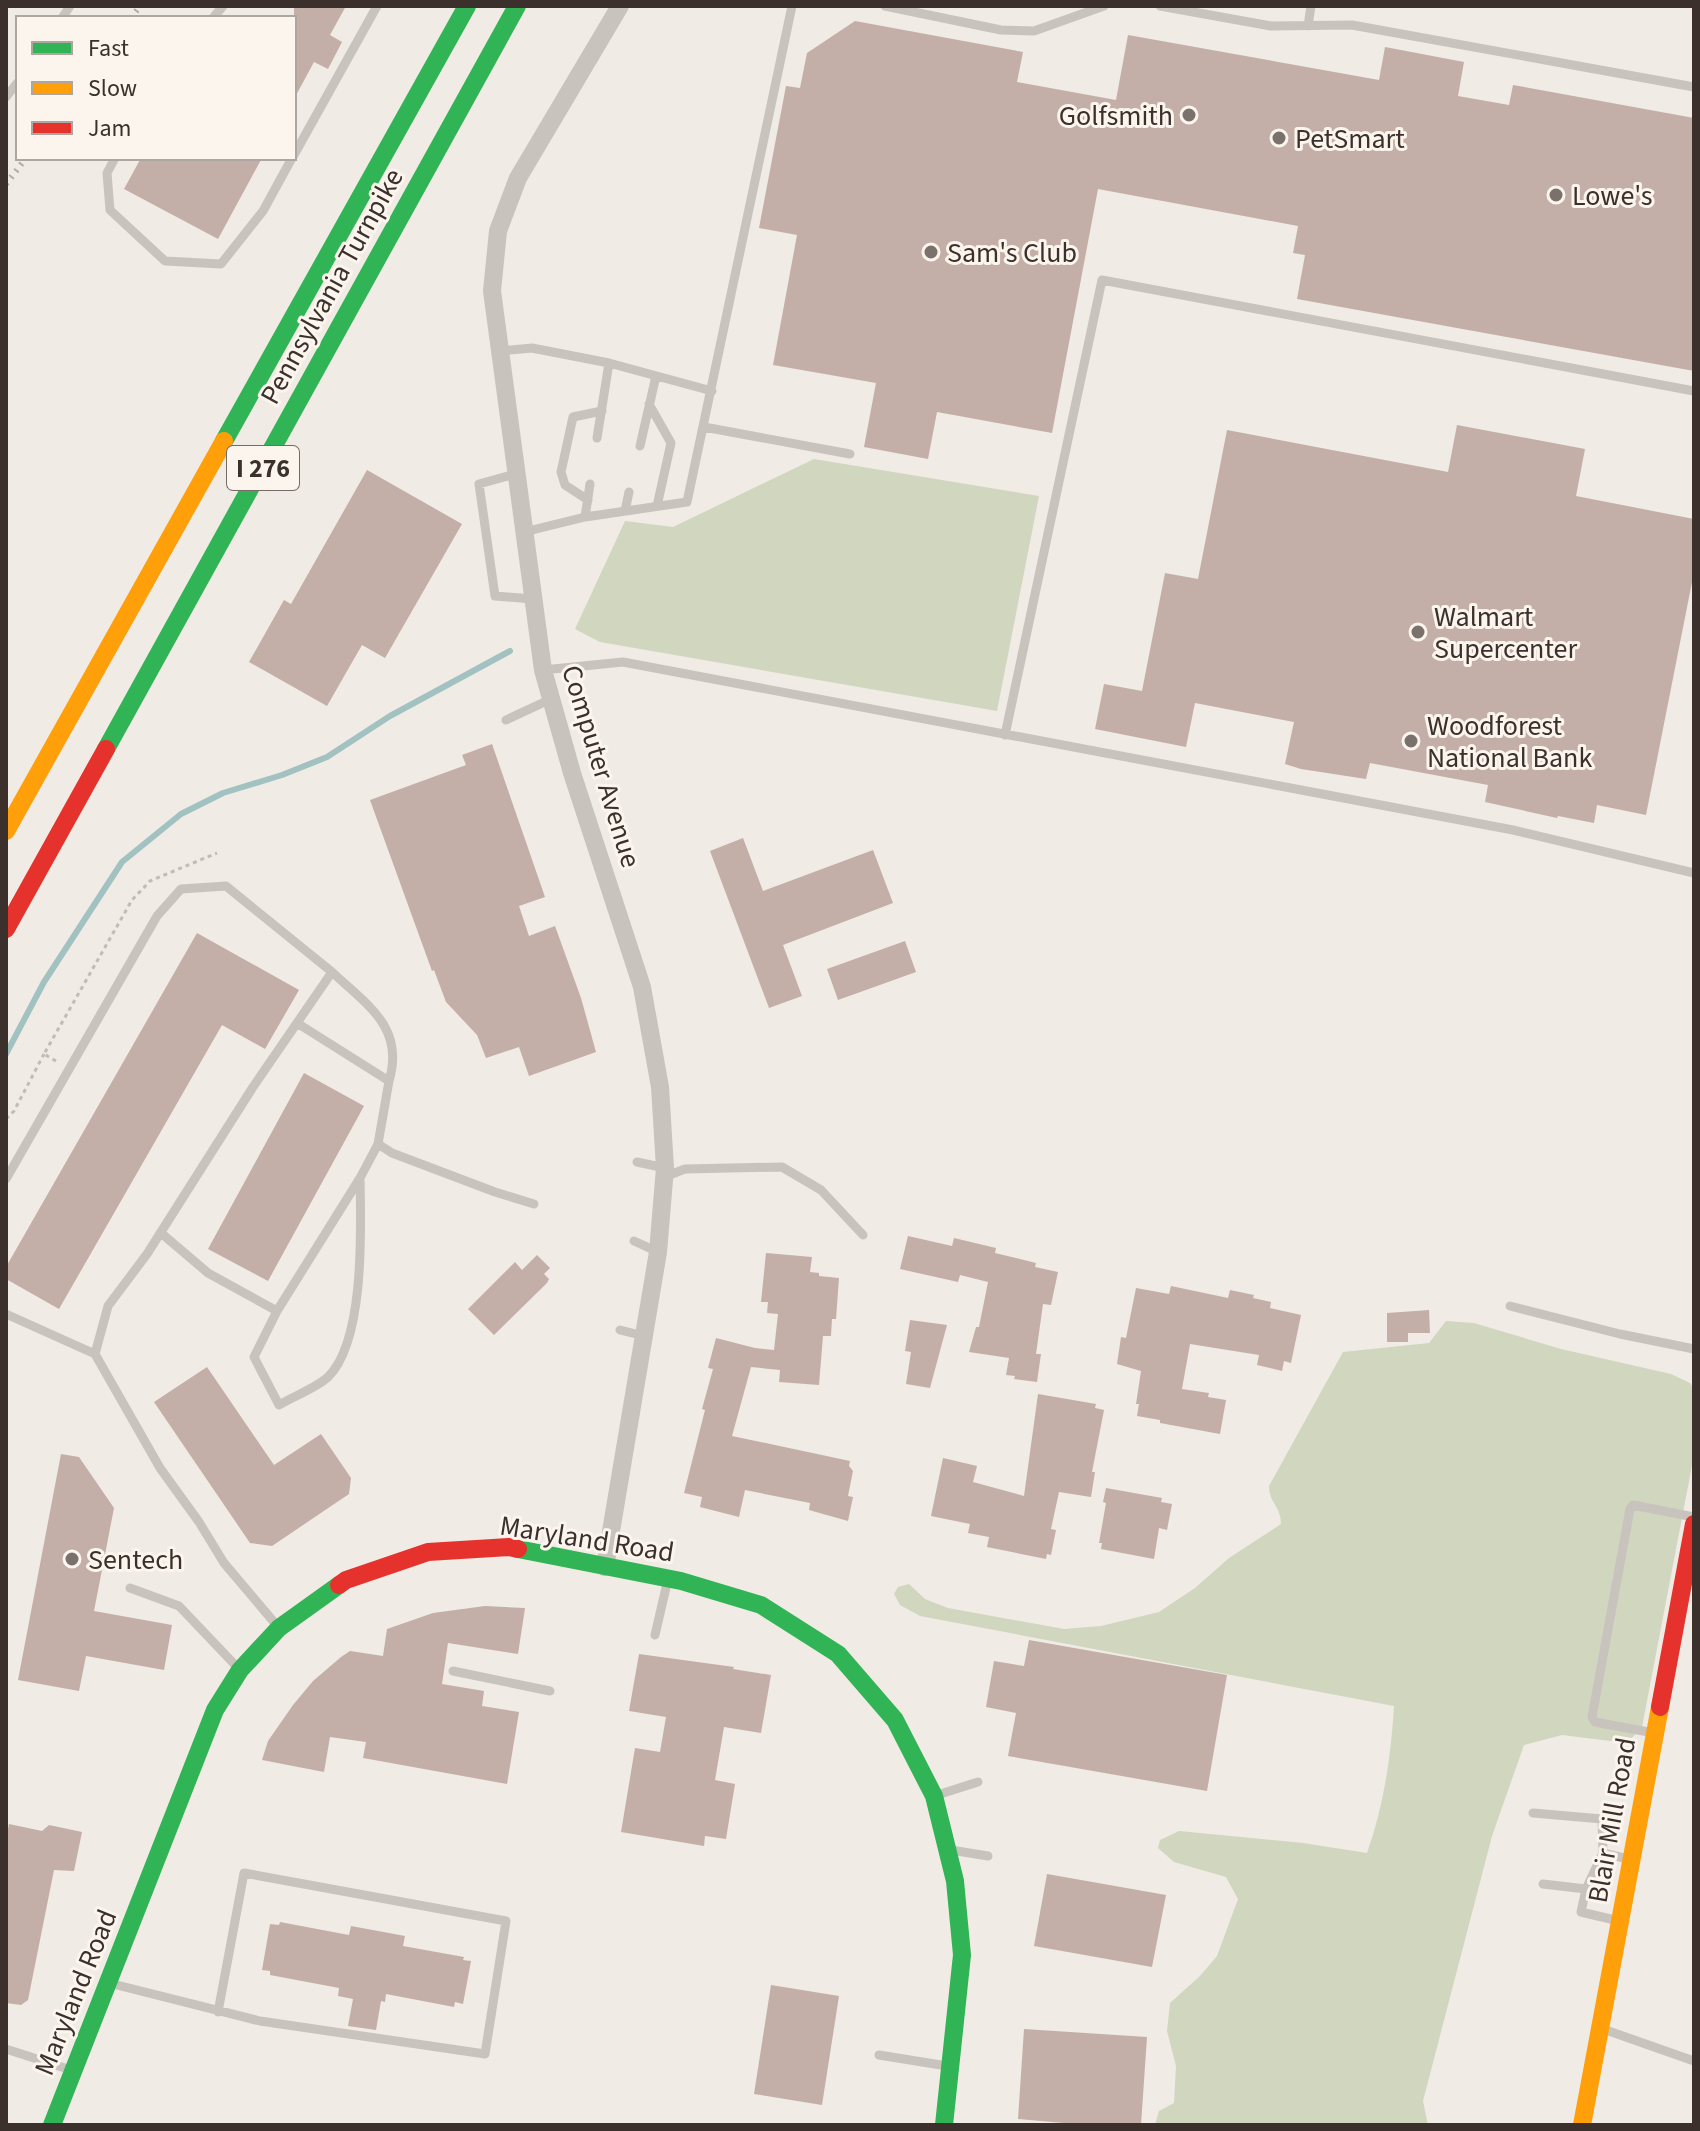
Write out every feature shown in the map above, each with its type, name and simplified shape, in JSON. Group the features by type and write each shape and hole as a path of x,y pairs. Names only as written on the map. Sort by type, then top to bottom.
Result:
{"main road":[{"name":"Pennsylvania Turnpike","path":"6,831 467,6"},
{"name":"Pennsylvania Turnpike","path":"6,929 517,6"},
{"name":"Blair Mill Road","path":"1582,2125 1694,1524"},
{"name":"Maryland Road","path":"52,2125 215,1710 240,1670 279,1628 346,1580 428,1552 509,1547 668,1579 761,1605 838,1654 895,1720 934,1796 955,1881 962,1955 944,2125"}],"street":[{"name":"Computer Avenue","path":"605,1567 658,1252 665,1173 660,1087 642,987 572,773 543,670 492,291 498,231 518,178 620,6"}],"lane":[{"path":"296,151 377,6"},
{"path":"523,532 585,517 687,502 792,6"},
{"path":"885,6 1001,30 1034,31 1104,6"},
{"path":"1160,6 1271,26 1352,25 1694,87"},
{"path":"1308,26 1311,6"},
{"path":"114,160 107,173 110,210 165,261 221,264 263,211 291,160"},
{"path":"1005,735 1102,280 1694,391"},
{"path":"498,352 532,348 609,363 712,391"},
{"path":"597,438 609,363"},
{"path":"640,446 656,376"},
{"path":"649,404 671,443 657,506"},
{"path":"588,500 565,485 561,472 573,417 602,411"},
{"path":"704,427 850,454"},
{"path":"515,474 479,484 495,596 533,599"},
{"path":"585,517 590,484"},
{"path":"625,511 629,492"},
{"path":"543,670 623,662 1513,830 1694,873"},
{"path":"506,720 551,699"},
{"path":"6,1179 157,916 181,889 226,886 332,972 382,1020 389,1033 394,1065 378,1144 277,1311 254,1357 279,1405 328,1377 348,1343 361,1262 360,1178"},
{"path":"95,1354 108,1306 161,1233 332,972"},
{"path":"297,1023 389,1081"},
{"path":"378,1144 392,1153 436,1170 534,1204"},
{"path":"637,1162 665,1173 685,1169 782,1167 821,1190 863,1235"},
{"path":"161,1233 208,1273 277,1311"},
{"path":"634,1241 658,1252"},
{"path":"1510,1306 1694,1349"},
{"path":"6,1314 95,1354 160,1468 224,1563 279,1628"},
{"path":"620,1330 644,1336"},
{"path":"1655,1733 1595,1722 1592,1717 1630,1509 1633,1505 1694,1517"},
{"path":"655,1635 668,1579"},
{"path":"130,1588 179,1606 240,1670"},
{"path":"453,1671 550,1691"},
{"path":"934,1796 978,1782"},
{"path":"1533,1813 1602,1819 1603,1853 1586,1889 1581,1912 1622,1921"},
{"path":"947,1849 988,1856"},
{"path":"1603,1853 1632,1859"},
{"path":"109,1983 218,2012 260,2021 485,2054 506,1921 244,1873 218,2012"},
{"path":"1543,1884 1586,1889"},
{"path":"1601,2028 1694,2061"},
{"path":"6,2049 74,2071"},
{"path":"879,2055 951,2066"}],"path":[{"path":"6,1119 14,1111 132,900 150,881 217,853"},
{"path":"44,1054 70,1069"}],"green space":[{"path":"814,459 1039,496 997,711 600,642 575,629 625,521 673,527"},
{"path":"1446,1321 1474,1323 1561,1349 1671,1374 1690,1383 1694,1390 1694,1455 1642,1727 1627,1743 1562,1735 1524,1745 1492,1836 1423,2101 1428,2125 1155,2125 1159,2111 1174,2103 1176,2066 1167,2031 1170,2003 1217,1956 1238,1899 1226,1877 1174,1862 1158,1848 1160,1840 1179,1831 1303,1843 1367,1853 1386,1780 1394,1706 920,1616 900,1605 894,1594 898,1587 909,1584 925,1599 948,1608 1064,1629 1101,1626 1159,1612 1195,1588 1229,1558 1281,1524 1269,1486 1343,1352 1429,1343"}],"building":[{"path":"294,6 346,6 330,35 342,42 328,69 314,62 296,95 296,16"},
{"path":"855,21 1023,52 1017,82 1116,100 1128,35 1379,80 1385,47 1464,62 1458,96 1509,105 1513,85 1694,118 1694,371 1297,299 1305,255 1293,253 1298,226 1098,189 1052,433 937,412 928,459 864,447 876,383 773,365 797,235 759,228 786,86 800,88 807,53"},
{"path":"140,160 261,160 218,239 124,189"},
{"name":"Walmart Supercenter","path":"1457,425 1585,449 1576,496 1694,519 1694,572 1646,815 1597,805 1594,823 1557,818 1485,802 1488,785 1370,763 1366,779 1301,769 1285,764 1294,722 1195,703 1186,747 1095,729 1104,684 1142,691 1165,573 1198,579 1227,430 1448,472"},
{"path":"367,470 462,524 385,658 362,645 327,706 249,662 284,600 291,604"},
{"path":"492,744 545,897 519,906 529,936 555,926 581,998 596,1052 529,1076 519,1047 486,1058 477,1035 446,1002 370,800 466,765 462,755"},
{"path":"743,838 763,891 873,850 893,903 783,945 802,996 769,1008 710,851"},
{"path":"197,933 299,990 265,1049 222,1025 59,1309 6,1279 6,1267"},
{"path":"905,941 916,972 838,1000 827,969"},
{"path":"304,1073 364,1106 268,1281 208,1249"},
{"path":"908,1236 952,1246 954,1238 996,1248 995,1253 1058,1272 1051,1305 1043,1304 1036,1354 1041,1354 1037,1382 1006,1375 1009,1358 969,1352 976,1327 979,1327 988,1282 960,1275 958,1282 900,1269"},
{"path":"766,1253 812,1257 810,1272 839,1278 836,1319 832,1319 831,1336 823,1336 819,1385 779,1382 780,1370 751,1367 732,1436 850,1461 853,1471 848,1496 853,1497 848,1521 809,1510 810,1503 745,1490 739,1517 700,1507 702,1497 684,1493 705,1410 702,1409 713,1369 708,1368 716,1338 774,1350 778,1314 767,1313 768,1302 761,1302"},
{"path":"537,1255 550,1268 544,1274 549,1279 547,1283 494,1335 468,1309 515,1262 522,1270"},
{"path":"1171,1286 1228,1298 1230,1290 1254,1295 1253,1298 1271,1302 1270,1308 1301,1315 1291,1363 1284,1361 1282,1371 1257,1365 1259,1355 1190,1344 1182,1389 1209,1393 1208,1397 1226,1400 1220,1434 1137,1416 1141,1371 1117,1364 1121,1337 1126,1338 1136,1288 1169,1294"},
{"path":"1429,1310 1430,1333 1408,1333 1408,1342 1387,1342 1387,1313"},
{"path":"910,1320 947,1325 930,1388 906,1384 911,1352 905,1351"},
{"path":"207,1367 274,1465 321,1434 351,1478 349,1494 272,1546 250,1543 154,1402"},
{"path":"1038,1394 1096,1404 1095,1408 1104,1410 1092,1472 1095,1472 1091,1497 1059,1492 1051,1529 1056,1530 1051,1555 1047,1554 1046,1559 987,1547 989,1537 968,1533 970,1524 931,1516 943,1458 977,1466 973,1482 1024,1496"},
{"name":"Sentech","path":"61,1454 79,1457 114,1508 94,1611 172,1625 164,1670 86,1656 79,1691 18,1680"},
{"path":"1106,1488 1162,1498 1161,1502 1172,1504 1167,1530 1159,1528 1154,1559 1101,1549 1102,1543 1099,1543"},
{"path":"485,1606 525,1608 518,1654 448,1643 442,1684 484,1691 482,1706 519,1712 507,1784 363,1758 366,1742 330,1737 324,1772 262,1760 268,1741 293,1705 313,1681 341,1657 350,1651 383,1656 387,1629 433,1613"},
{"path":"1029,1640 1227,1675 1207,1791 1008,1756 1016,1713 986,1707 994,1661 1024,1666"},
{"path":"639,1654 771,1675 761,1733 724,1727 715,1780 735,1784 726,1839 705,1836 704,1846 621,1832 635,1748 660,1752 666,1717 629,1711"},
{"path":"9,1824 42,1831 49,1825 82,1832 74,1871 54,1870 28,2000 21,2005 6,2003 6,1839"},
{"path":"1047,1874 1166,1895 1152,1967 1034,1946"},
{"path":"280,1922 349,1935 351,1926 405,1936 403,1946 464,1957 463,1960 471,1961 463,2004 455,2002 454,2007 386,1994 385,2002 381,2001 376,2030 348,2026 353,1999 338,1996 339,1988 270,1975 270,1971 262,1970 270,1924 279,1925"},
{"path":"771,1985 839,1996 822,2105 754,2094"},
{"path":"1024,2029 1147,2037 1141,2125 1087,2125 1018,2119"}],"waterway":[{"path":"6,1054 44,982 122,862 181,814 223,793 327,757 390,716 510,651"}],"railway":[{"path":"132,16 140,6"},
{"path":"6,184 24,160"}],"traffic: fast":[{"path":"224,441 467,6"},
{"path":"106,749 517,6"},
{"path":"518,1549 681,1581 761,1605 838,1654 895,1720 934,1796 955,1881 962,1955 944,2125"},
{"path":"52,2125 215,1710 240,1670 279,1628 339,1585"}],"traffic: slow":[{"path":"6,831 224,441"},
{"path":"1582,2125 1660,1707"}],"traffic: jam":[{"path":"6,929 106,749"},
{"path":"1660,1707 1694,1524"},
{"path":"339,1585 428,1552 518,1549"}],"place":[{"name":"Golfsmith","path":"1189,115"},
{"name":"PetSmart","path":"1279,138"},
{"name":"Lowe's","path":"1556,195"},
{"name":"Sam's Club","path":"931,252"},
{"name":"Walmart Supercenter","path":"1418,632"},
{"name":"Woodforest National Bank","path":"1411,741"},
{"name":"Sentech","path":"72,1559"}]}
